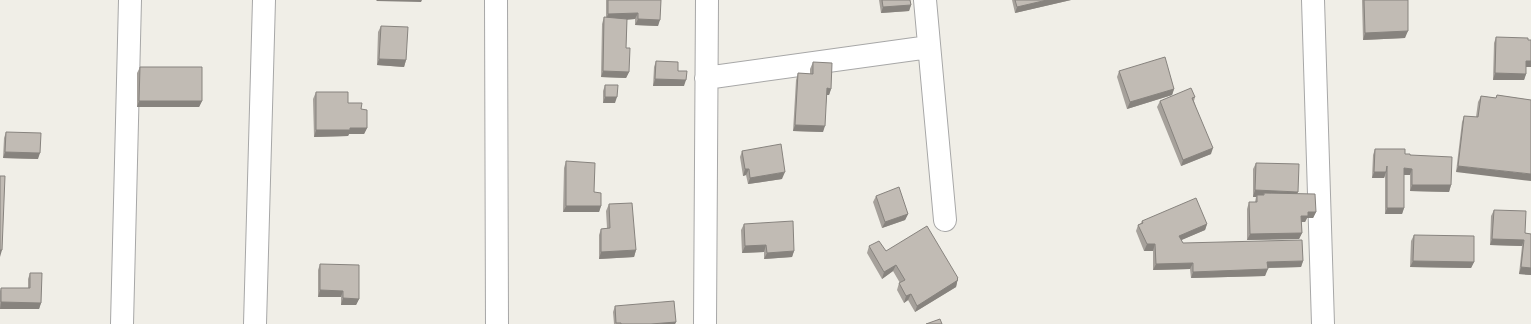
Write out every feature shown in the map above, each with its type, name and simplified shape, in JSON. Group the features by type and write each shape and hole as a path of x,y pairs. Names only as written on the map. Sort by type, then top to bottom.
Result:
{"street":[{"path":"122,324 130,0"},
{"path":"255,324 264,0"},
{"path":"496,0 497,324"},
{"path":"705,324 707,0"},
{"path":"925,0 945,220"},
{"path":"1312,0 1324,324"},
{"path":"706,78 929,47"}],"building":[{"path":"608,0 661,0 660,20 638,19 638,13 608,14"},
{"path":"882,0 910,0 911,5 883,7"},
{"path":"1015,0 1047,0 1017,7"},
{"path":"1364,0 1408,0 1408,31 1365,33"},
{"path":"604,17 627,19 626,48 630,48 629,72 603,71"},
{"path":"381,26 408,27 406,60 379,59"},
{"path":"1496,37 1528,38 1528,40 1531,40 1531,61 1526,61 1526,74 1495,73"},
{"path":"1165,57 1174,89 1130,102 1119,71"},
{"path":"656,61 678,62 678,71 687,71 686,80 655,79"},
{"path":"813,62 832,63 831,89 827,88 825,126 795,125 798,73 813,74"},
{"path":"140,67 202,67 202,101 139,101"},
{"path":"605,85 618,85 617,97 605,97"},
{"path":"1191,88 1195,97 1192,98 1213,148 1183,160 1160,101"},
{"path":"316,92 348,92 348,103 362,103 361,109 367,110 367,128 350,128 350,130 316,130"},
{"path":"1497,95 1531,100 1531,174 1458,166 1464,116 1478,117 1481,96 1496,98"},
{"path":"6,132 41,133 40,153 5,152"},
{"path":"781,144 785,172 750,178 749,169 745,169 742,151"},
{"path":"1375,149 1405,149 1405,154 1410,155 1452,157 1451,185 1412,185 1412,169 1404,168 1404,208 1387,208 1387,166 1386,172 1374,172"},
{"path":"566,161 595,163 594,192 601,193 601,206 566,206"},
{"path":"1256,163 1299,164 1298,192 1255,190"},
{"path":"0,176 5,176 2,250 0,250"},
{"path":"899,187 908,214 885,222 876,196"},
{"path":"1264,193 1315,194 1316,212 1308,212 1308,216 1301,216 1302,233 1250,234 1249,202 1257,202 1257,195 1264,195"},
{"path":"1196,198 1207,224 1179,236 1183,243 1302,240 1303,261 1267,262 1268,269 1193,272 1193,263 1156,264 1155,244 1147,244 1138,225 1143,223 1142,221"},
{"path":"632,203 636,250 601,252 601,229 610,228 609,204"},
{"path":"1494,210 1526,211 1525,233 1531,234 1531,268 1521,267 1524,240 1492,239"},
{"path":"793,221 794,251 767,253 766,245 745,246 744,224"},
{"path":"927,226 958,280 917,306 911,294 906,296 899,283 905,280 896,265 884,272 869,246 879,241 886,251"},
{"path":"1414,235 1474,236 1474,262 1413,261"},
{"path":"320,264 359,265 359,299 343,298 343,291 320,290"},
{"path":"30,273 42,273 41,303 1,302 1,288 30,288"},
{"path":"674,301 676,322 651,324 616,323 615,306"},
{"path":"940,319 942,324 926,324"}]}
